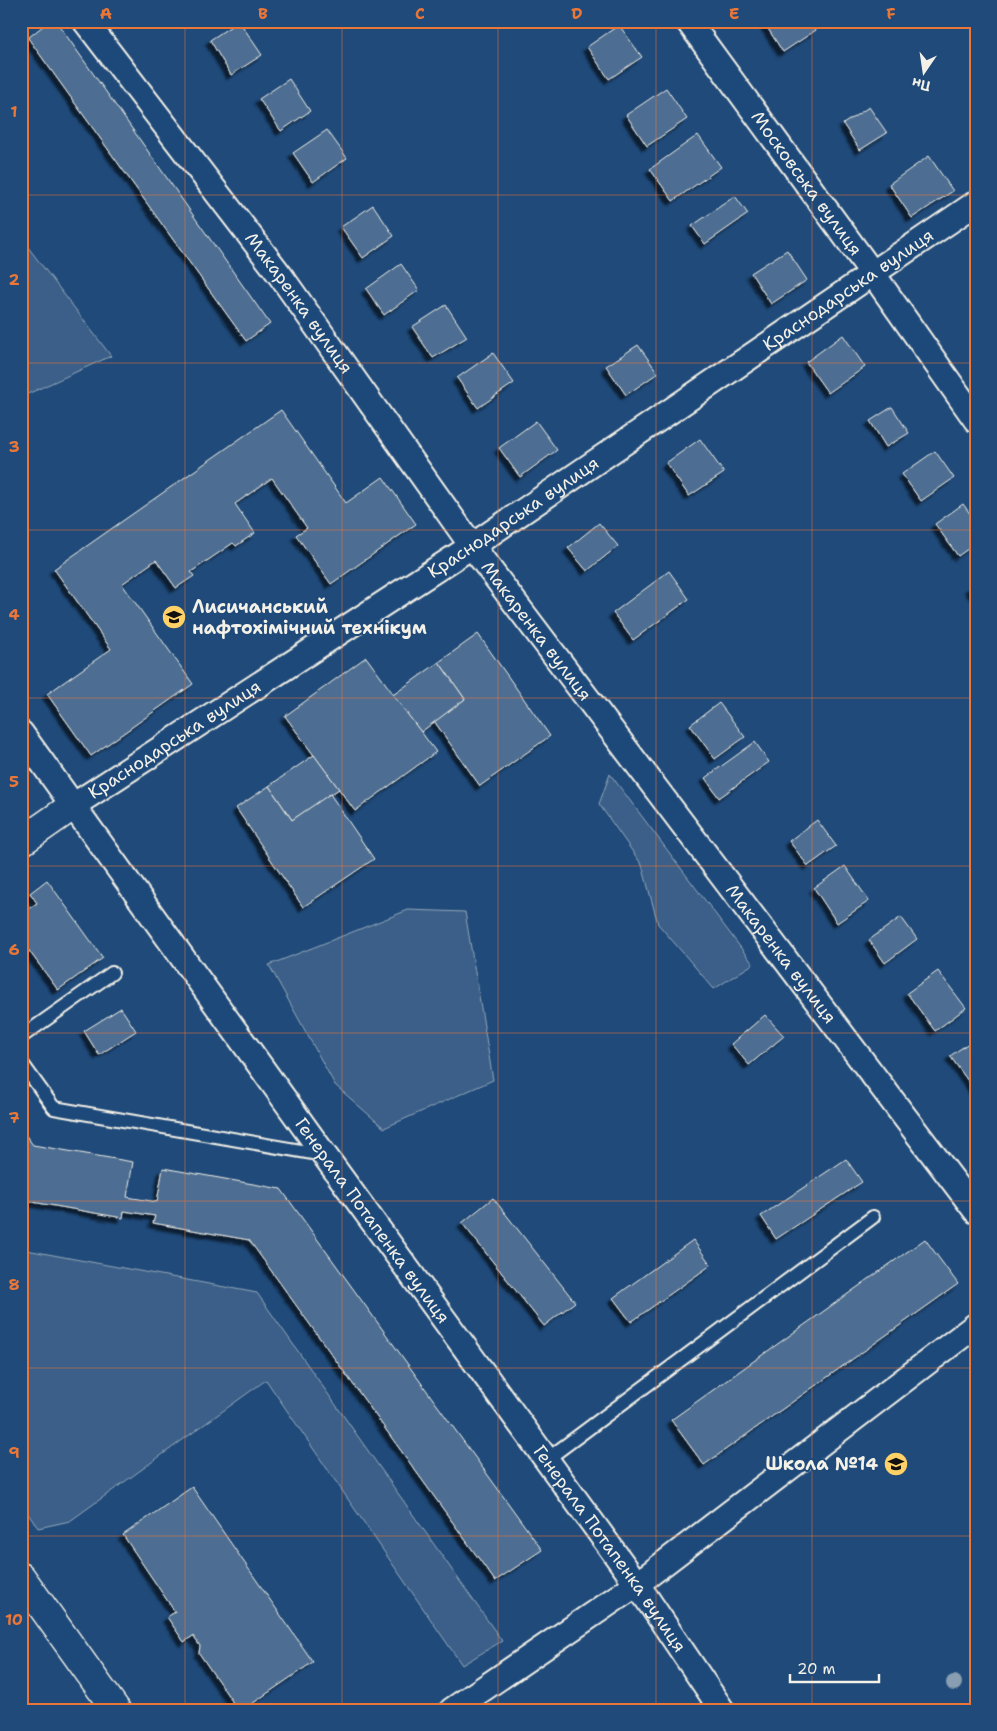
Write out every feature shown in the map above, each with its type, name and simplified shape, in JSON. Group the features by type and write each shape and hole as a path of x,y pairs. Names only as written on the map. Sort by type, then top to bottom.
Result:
{"main road":[{"name":"Краснодарська вулиця","path":"21,842 74,804"},
{"path":"21,1577 116,1710"}],"street":[{"name":"Макаренка вулиця","path":"85,21 280,275 472,546 976,1211"},
{"name":"Московська вулиця","path":"688,21 873,274 976,420"},
{"name":"Краснодарська вулиця","path":"74,804 472,546 976,203"},
{"name":"Генерала Потапенка вулиця","path":"21,734 74,804 324,1155 637,1584 722,1710"},
{"path":"452,1710 637,1584 976,1324"}],"lane":[{"path":"21,1037 112,973"},
{"path":"21,1062 54,1108 324,1155"},
{"path":"546,1460 873,1217"}],"shaded area":[{"path":"21,238 111,356 21,397"},
{"path":"610,774 753,964 714,989 658,924 642,865 599,804"},
{"path":"408,910 465,912 493,1080 384,1128 335,1085 269,965"},
{"path":"21,1249 257,1293 502,1641 462,1665 266,1380 70,1521 38,1528 21,1504"}],"building":[{"path":"49,21 56,21 270,324 246,341 28,38"},
{"path":"239,21 262,55 231,75 210,40"},
{"path":"763,21 811,21 816,30 783,52"},
{"path":"619,25 642,57 609,79 587,47"},
{"path":"289,79 310,111 281,131 259,99"},
{"path":"666,88 687,119 647,146 626,115"},
{"path":"869,107 887,133 860,150 843,124"},
{"path":"327,130 347,158 313,182 293,153"},
{"path":"698,135 721,167 673,201 650,169"},
{"path":"929,156 953,191 912,218 889,184"},
{"path":"735,196 748,214 705,244 692,226"},
{"path":"373,205 394,236 363,258 341,227"},
{"path":"787,250 807,280 771,304 751,273"},
{"path":"401,264 419,290 384,315 366,289"},
{"path":"446,305 467,337 433,358 412,327"},
{"path":"843,335 865,367 828,393 806,362"},
{"path":"638,345 658,373 626,395 606,366"},
{"path":"493,353 514,383 478,408 457,378"},
{"path":"892,407 909,433 886,447 870,421"},
{"path":"281,410 346,503 383,477 416,524 331,584 296,535 307,528 272,478 235,504 255,533 236,546 233,543 191,572 194,576 176,588 156,560 122,584 193,684 91,756 47,694 111,649 54,569"},
{"path":"536,421 557,450 520,477 499,448"},
{"path":"700,439 724,473 689,496 666,463"},
{"path":"935,451 954,478 921,501 902,474"},
{"path":"963,504 976,522 976,543 958,556 935,524"},
{"path":"599,523 618,546 587,571 568,548"},
{"path":"669,571 689,599 633,640 613,613"},
{"path":"976,582 976,597 969,588"},
{"path":"478,634 550,736 480,786 434,721 465,699 439,662"},
{"path":"366,657 436,752 355,811 285,716"},
{"path":"439,662 465,699 421,732 393,695"},
{"path":"719,703 745,737 715,759 690,725"},
{"path":"755,742 769,762 719,798 705,778"},
{"path":"314,755 339,789 292,820 269,786"},
{"path":"269,786 292,820 330,794 374,859 303,907 236,808"},
{"path":"817,820 836,846 808,866 789,841"},
{"path":"845,866 869,901 837,923 814,888"},
{"path":"47,880 103,958 58,990 21,940 21,914 37,903 30,893"},
{"path":"901,917 917,939 885,963 869,940"},
{"path":"938,971 966,1008 935,1031 907,993"},
{"path":"121,1008 136,1031 99,1055 84,1031"},
{"path":"765,1015 784,1036 749,1065 731,1044"},
{"path":"976,1038 976,1092 950,1056"},
{"path":"21,1129 33,1145 133,1162 127,1197 157,1202 163,1168 281,1189 542,1550 495,1581 249,1240 153,1223 155,1216 124,1211 123,1218 21,1200"},
{"path":"846,1159 862,1182 776,1239 761,1216"},
{"path":"493,1198 575,1302 544,1326 462,1223"},
{"path":"925,1239 958,1284 704,1465 671,1420"},
{"path":"693,1240 711,1265 631,1322 613,1298"},
{"path":"192,1487 313,1662 243,1710 238,1710 199,1653 200,1646 193,1636 184,1642 167,1617 175,1612 123,1535"}],"place":[{"name":"Лисичанський нафтохімічний технікум","path":"174,617"},
{"name":"Школа №14","path":"896,1464"}]}
